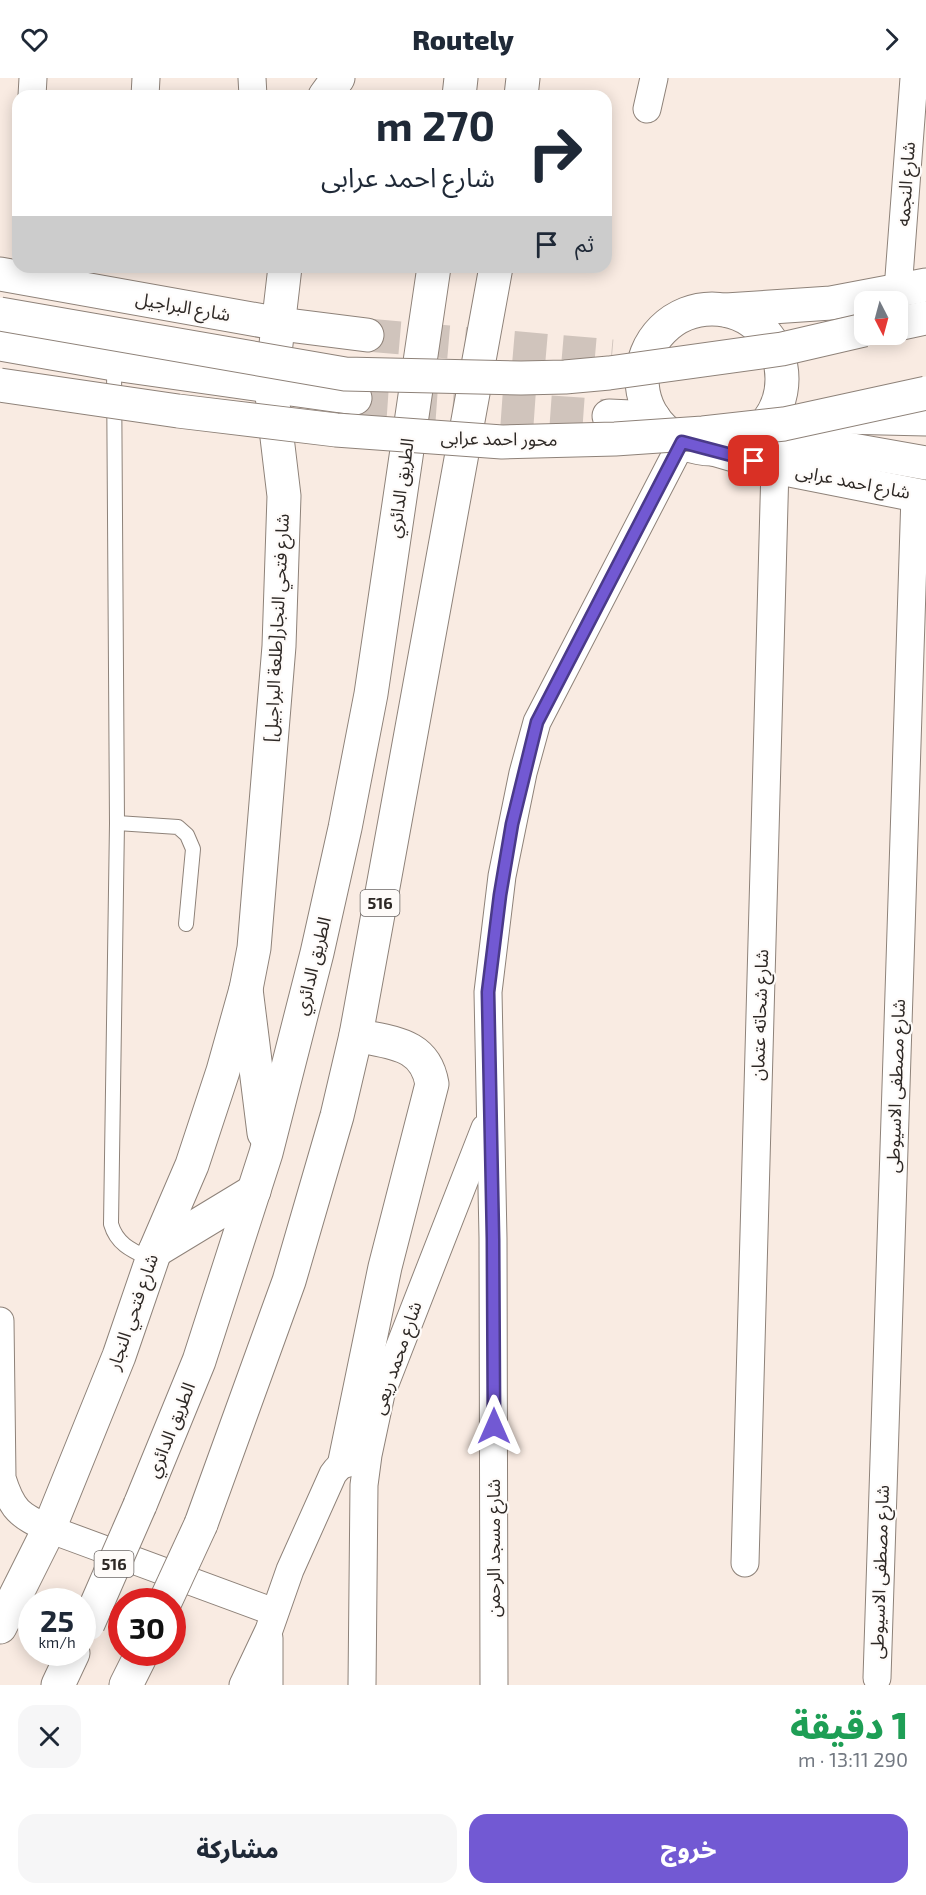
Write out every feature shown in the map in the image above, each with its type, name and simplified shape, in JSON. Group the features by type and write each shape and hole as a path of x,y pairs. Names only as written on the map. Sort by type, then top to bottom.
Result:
{"main road":[{"name":"شارع البراجيل","path":"17,273 280,324 367,334"},
{"name":"شارع فتحي النجار[طلعة البراجيل]","path":"246,989 259,903 279,646 284,496 271,387 284,273"},
{"name":"الطريق الدائري","path":"96,1605 141,1505 199,1360 266,1153 317,953 369,705 433,273"},
{"name":"516","path":"171,1588 201,1524 290,1281 337,1116 356,1035 495,273"},
{"path":"724,310 740,315 755,324 776,350 781,366 780,399 764,424 742,442 727,447 697,446 666,432 646,404 643,390 642,374 651,344 673,321 696,311 831,303 912,287"},
{"path":"0,314 345,374 521,378 609,373 782,349 854,332"},
{"path":"908,322 926,318"},
{"path":"0,344 114,364 355,398"},
{"path":"612,356 645,358"},
{"name":"محور احمد عرابى","path":"0,385 178,411 336,430 502,442 615,439 703,433 784,424 926,393"},
{"path":"609,416 654,418"},
{"path":"764,424 926,419"},
{"name":"شارع احمد عرابى","path":"764,424 926,463"},
{"name":"شارع احمد عرابى","path":"697,446 775,467 920,496"},
{"path":"246,989 266,1153"},
{"name":"شارع فتحي النجار","path":"0,1627 49,1529 119,1356 153,1256 192,1165 223,1071 246,989"},
{"path":"356,1035 406,1047 417,1052 425,1061 432,1084 385,1267 356,1458"},
{"path":"153,1256 254,1191"},
{"path":"57,1685 67,1666"},
{"path":"126,1685 135,1666"}],"street":[{"path":"647,109 654,78"},
{"name":"شارع النجمه","path":"912,287 914,78"},
{"name":"شارع مسجد الرحمن","path":"494,1685 493,1239 488,992 494,934 512,824 537,722 697,446"},
{"name":"شارع شحاته عتمان","path":"746,1563 775,467"},
{"name":"شارع مصطفى الاسيوطى","path":"877,1678 920,496"},
{"name":"شارع محمد ريعى","path":"362,1685 364,1496 356,1458 490,1116"},
{"path":"0,1321 2,1478 9,1500 24,1517 272,1621"},
{"path":"243,1685 272,1621 290,1570 333,1474 338,1466 356,1458"},
{"path":"269,1685 272,1621"}],"lane":[{"path":"114,364 117,823 111,1224 113,1233 122,1245 153,1256"},
{"path":"117,823 178,827 187,835 193,849 186,924"}],"tunnel":[{"path":"367,335 612,356"},
{"path":"355,398 609,416"}],"route":[{"path":"494,1426 488,992 502,876 523,773 537,722 682,442 754,461"}]}
